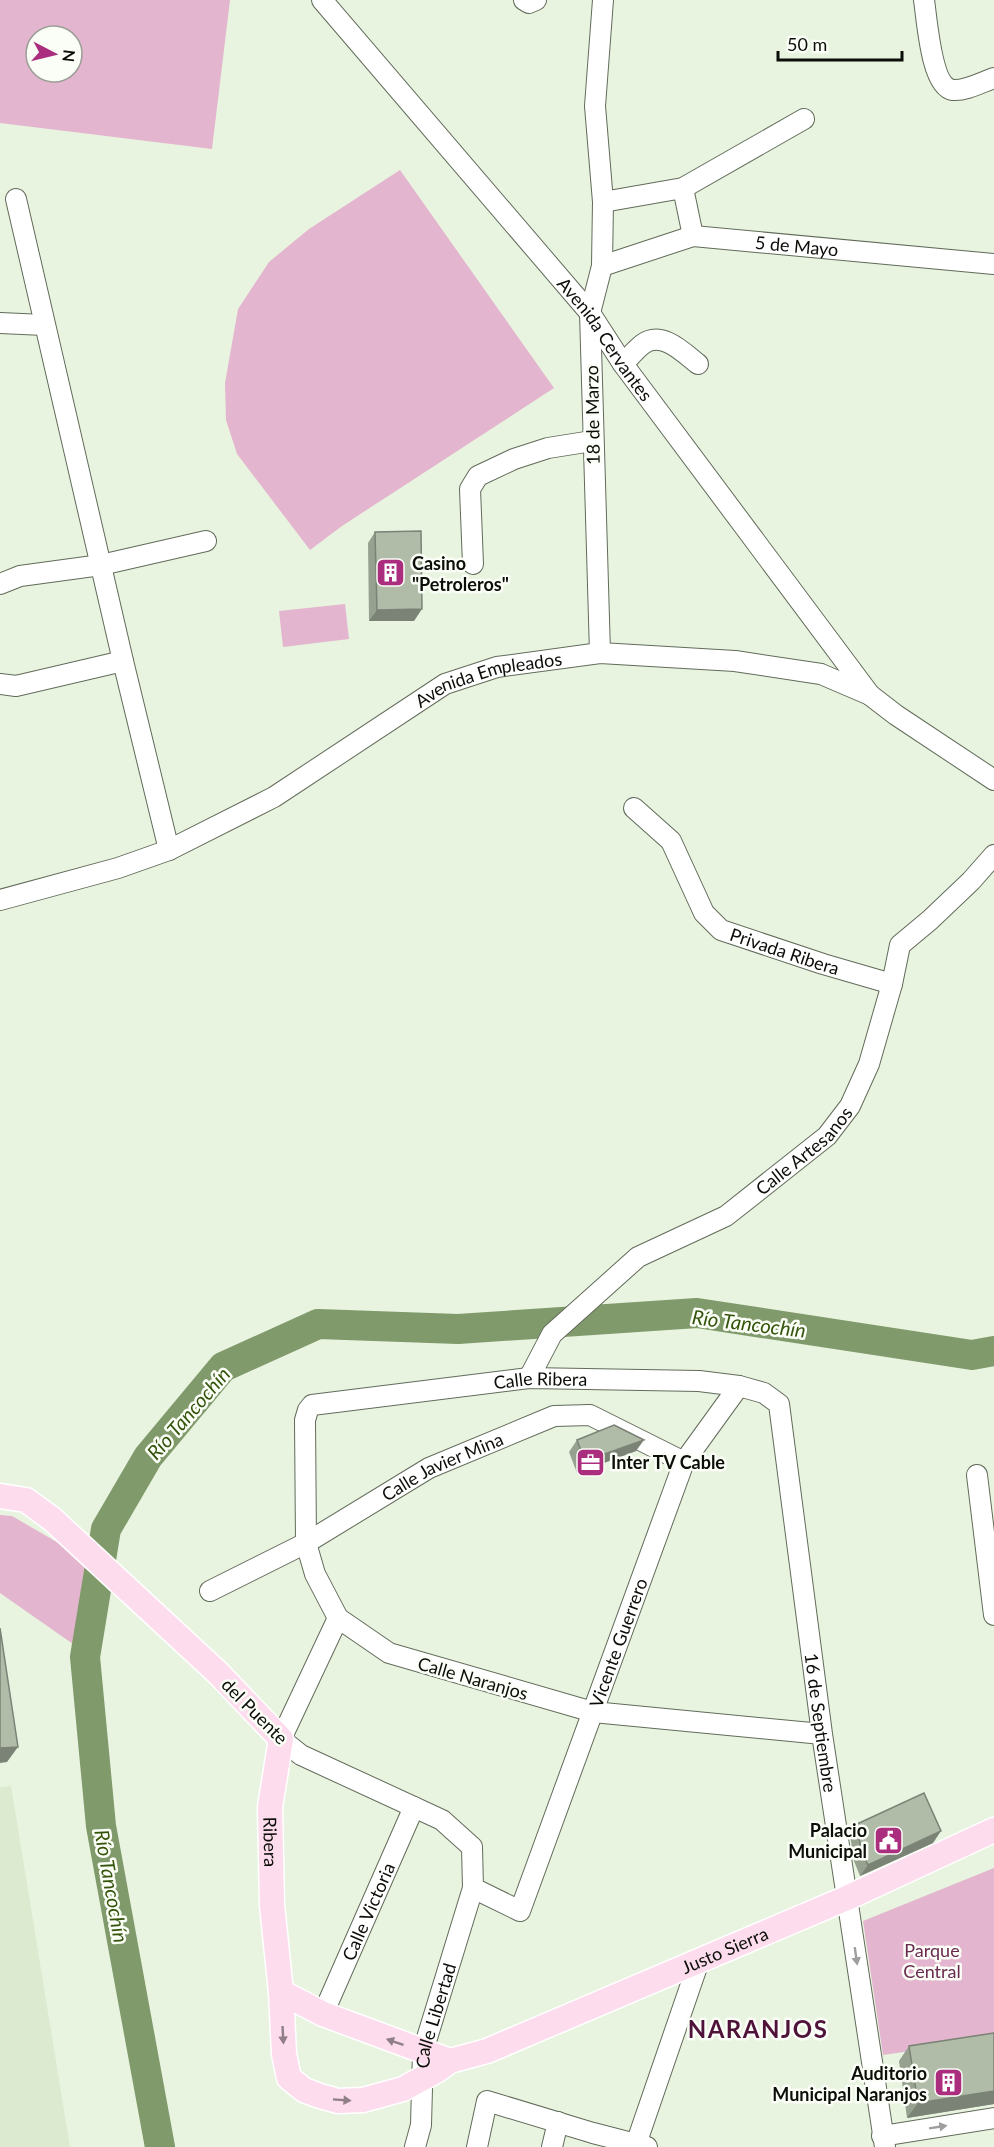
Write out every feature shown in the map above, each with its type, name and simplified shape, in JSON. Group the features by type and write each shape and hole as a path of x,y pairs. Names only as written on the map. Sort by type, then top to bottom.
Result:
{"main road":[{"name":"del Puente","path":"0,1496 26,1500 52,1519 218,1673 281,1739"},
{"name":"Ribera","path":"281,1739 270,1807 272,1905 281,1992 284,2054 290,2078"},
{"name":"Justo Sierra","path":"290,2078 304,2090 338,2101 363,2100 403,2089 450,2061 487,2050 699,1961 847,1898 994,1830"},
{"path":"281,1992 323,2014 450,2061"}],"street":[{"name":"Avenida Cervantes","path":"322,0 590,314 623,364 870,695"},
{"path":"524,0 529,3 536,0"},
{"name":"18 de Marzo","path":"600,653 590,314 602,266 603,202 595,106 603,0"},
{"path":"924,0 936,73 943,85 952,90 994,78"},
{"path":"603,202 683,188 804,119"},
{"path":"683,188 693,236"},
{"path":"16,199 169,850"},
{"name":"5 de Mayo","path":"602,266 693,236 994,264"},
{"path":"0,323 44,325"},
{"path":"623,364 645,343 656,340 668,341 698,364"},
{"path":"472,564 470,489 478,476 514,459 548,448 592,441"},
{"path":"0,584 20,576 101,566 206,541"},
{"name":"Avenida Empleados","path":"0,900 118,868 169,850 274,796 444,684 497,667 600,653 746,662 820,674 870,695 994,780"},
{"path":"0,684 16,686 123,661"},
{"name":"Privada Ribera","path":"634,808 671,841 704,914 721,930 892,984"},
{"name":"Calle Artesanos","path":"529,1378 552,1334 638,1257 726,1216 826,1136 850,1106 869,1064 892,984 900,945 971,881 994,855"},
{"name":"Calle Ribera","path":"305,1420 312,1406 529,1378 699,1381 739,1386 764,1393 779,1404"},
{"name":"Vicente Guerrero","path":"473,1888 520,1911 684,1462 739,1386"},
{"name":"16 de Septiembre","path":"779,1404 822,1734 884,2141"},
{"name":"Calle Javier Mina","path":"210,1591 306,1544 429,1468 554,1416 590,1414 684,1462"},
{"name":"Calle Naranjos","path":"305,1420 306,1544 315,1574 338,1618 390,1653 593,1712 822,1734"},
{"path":"977,1475 994,1615"},
{"name":"Ribera","path":"281,1739 338,1618"},
{"name":"del Puente","path":"281,1739 301,1755 442,1820 472,1847 473,1888"},
{"name":"Calle Victoria","path":"323,2014 414,1807"},
{"name":"Calle Libertad","path":"415,2147 421,2125 423,2051 473,1888"},
{"path":"477,2147 487,2101 558,2122 592,2140 639,2146 699,1961"},
{"path":"884,2141 994,2118"},
{"path":"552,2147 558,2122"}],"shaded area":[{"path":"11,1786 70,2147 0,2147 0,1787"}],"green space":[{"path":"0,0 230,0 212,149 0,123"},
{"path":"400,170 554,388 342,526 310,550 237,454 226,420 225,383 238,309 269,262 309,229"},
{"path":"345,604 349,639 283,647 279,611"},
{"path":"0,1515 12,1516 86,1559 73,1644 0,1593"},
{"name":"Parque Central","path":"994,1868 994,2039 883,2055 863,1921"}],"building":[{"name":"Casino \"Petroleros\"","path":"421,531 422,609 377,610 375,532"},
{"path":"614,1425 644,1440 585,1461 577,1440"},
{"path":"0,1628 18,1747 0,1748"},
{"name":"Palacio Municipal","path":"924,1793 941,1831 868,1865 861,1850 857,1824"},
{"name":"Auditorio Municipal Naranjos","path":"994,2033 994,2091 918,2103 909,2046"}],"waterway":[{"name":"Río Tancochín","path":"160,2147 101,1826 85,1657 106,1529 148,1457 223,1367 318,1324 458,1329 697,1313 972,1355 994,1351"}],"place":[{"name":"Casino \"Petroleros\"","path":"391,573"},
{"name":"Inter TV Cable","path":"590,1462"},
{"name":"Palacio Municipal","path":"888,1840"},
{"name":"Auditorio Municipal Naranjos","path":"948,2083"}],"district":[{"name":"NARANJOS","path":"758,2028"}]}
